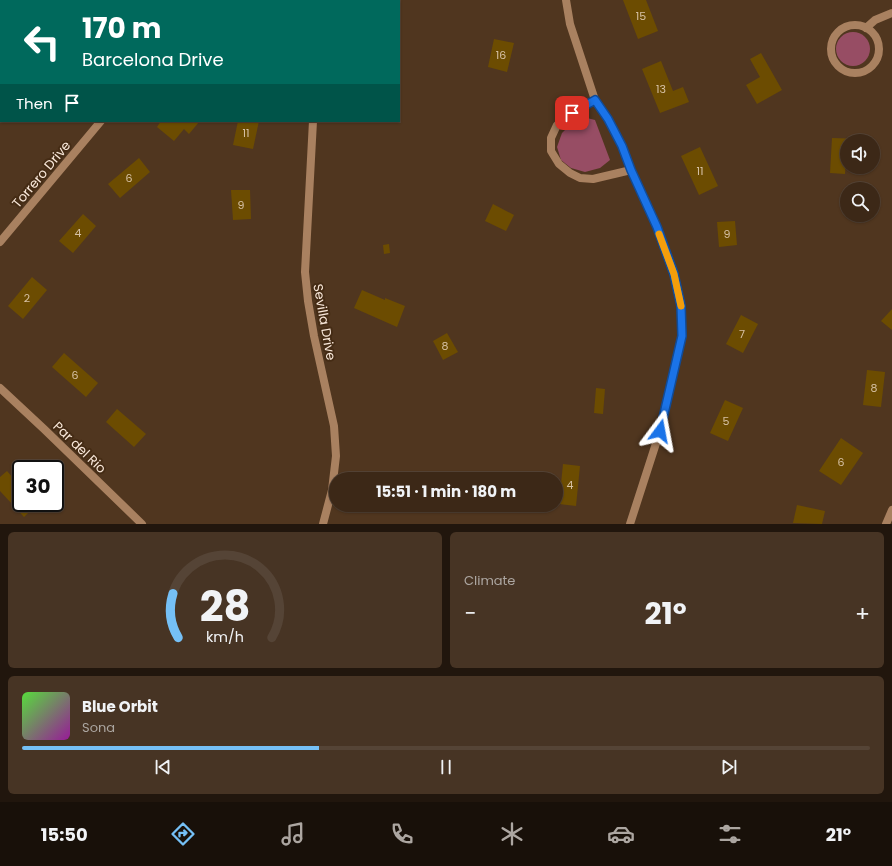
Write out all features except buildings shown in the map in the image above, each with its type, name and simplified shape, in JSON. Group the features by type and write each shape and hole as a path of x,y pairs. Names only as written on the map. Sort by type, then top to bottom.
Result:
{"street":[{"path":"566,0 570,24 595,100 608,119 622,146 631,170 657,227 674,274 681,306 682,336 660,431 630,524"},
{"path":"866,28 875,20 892,13"},
{"path":"850,26 866,28 873,34 877,41 877,59 872,66 865,71 856,73 848,72 835,63 831,48 833,40 837,33 843,28 850,26"},
{"path":"595,100 572,113 557,125 552,138 551,151 559,164 570,173 580,178 593,179 631,170"},
{"name":"Torrero Drive","path":"0,242 100,122"},
{"name":"Sevilla Drive","path":"313,122 305,272 314,336 334,426 336,456 332,490 323,524"},
{"name":"Par del Rio","path":"0,388 44,428 142,524"},
{"path":"886,524 892,510"}],"shaded area":[{"path":"853,32 865,37 870,49 865,61 853,66 841,61 836,49 841,37"},
{"path":"579,116 595,120 610,160 600,168 585,172 571,168 561,160 557,147 562,133"}],"slow traffic":[{"path":"659,234 674,274 681,306"}],"route":[{"path":"572,113 595,100 608,119 622,146 631,170 657,227 674,274 681,306 682,336 660,431"}]}
